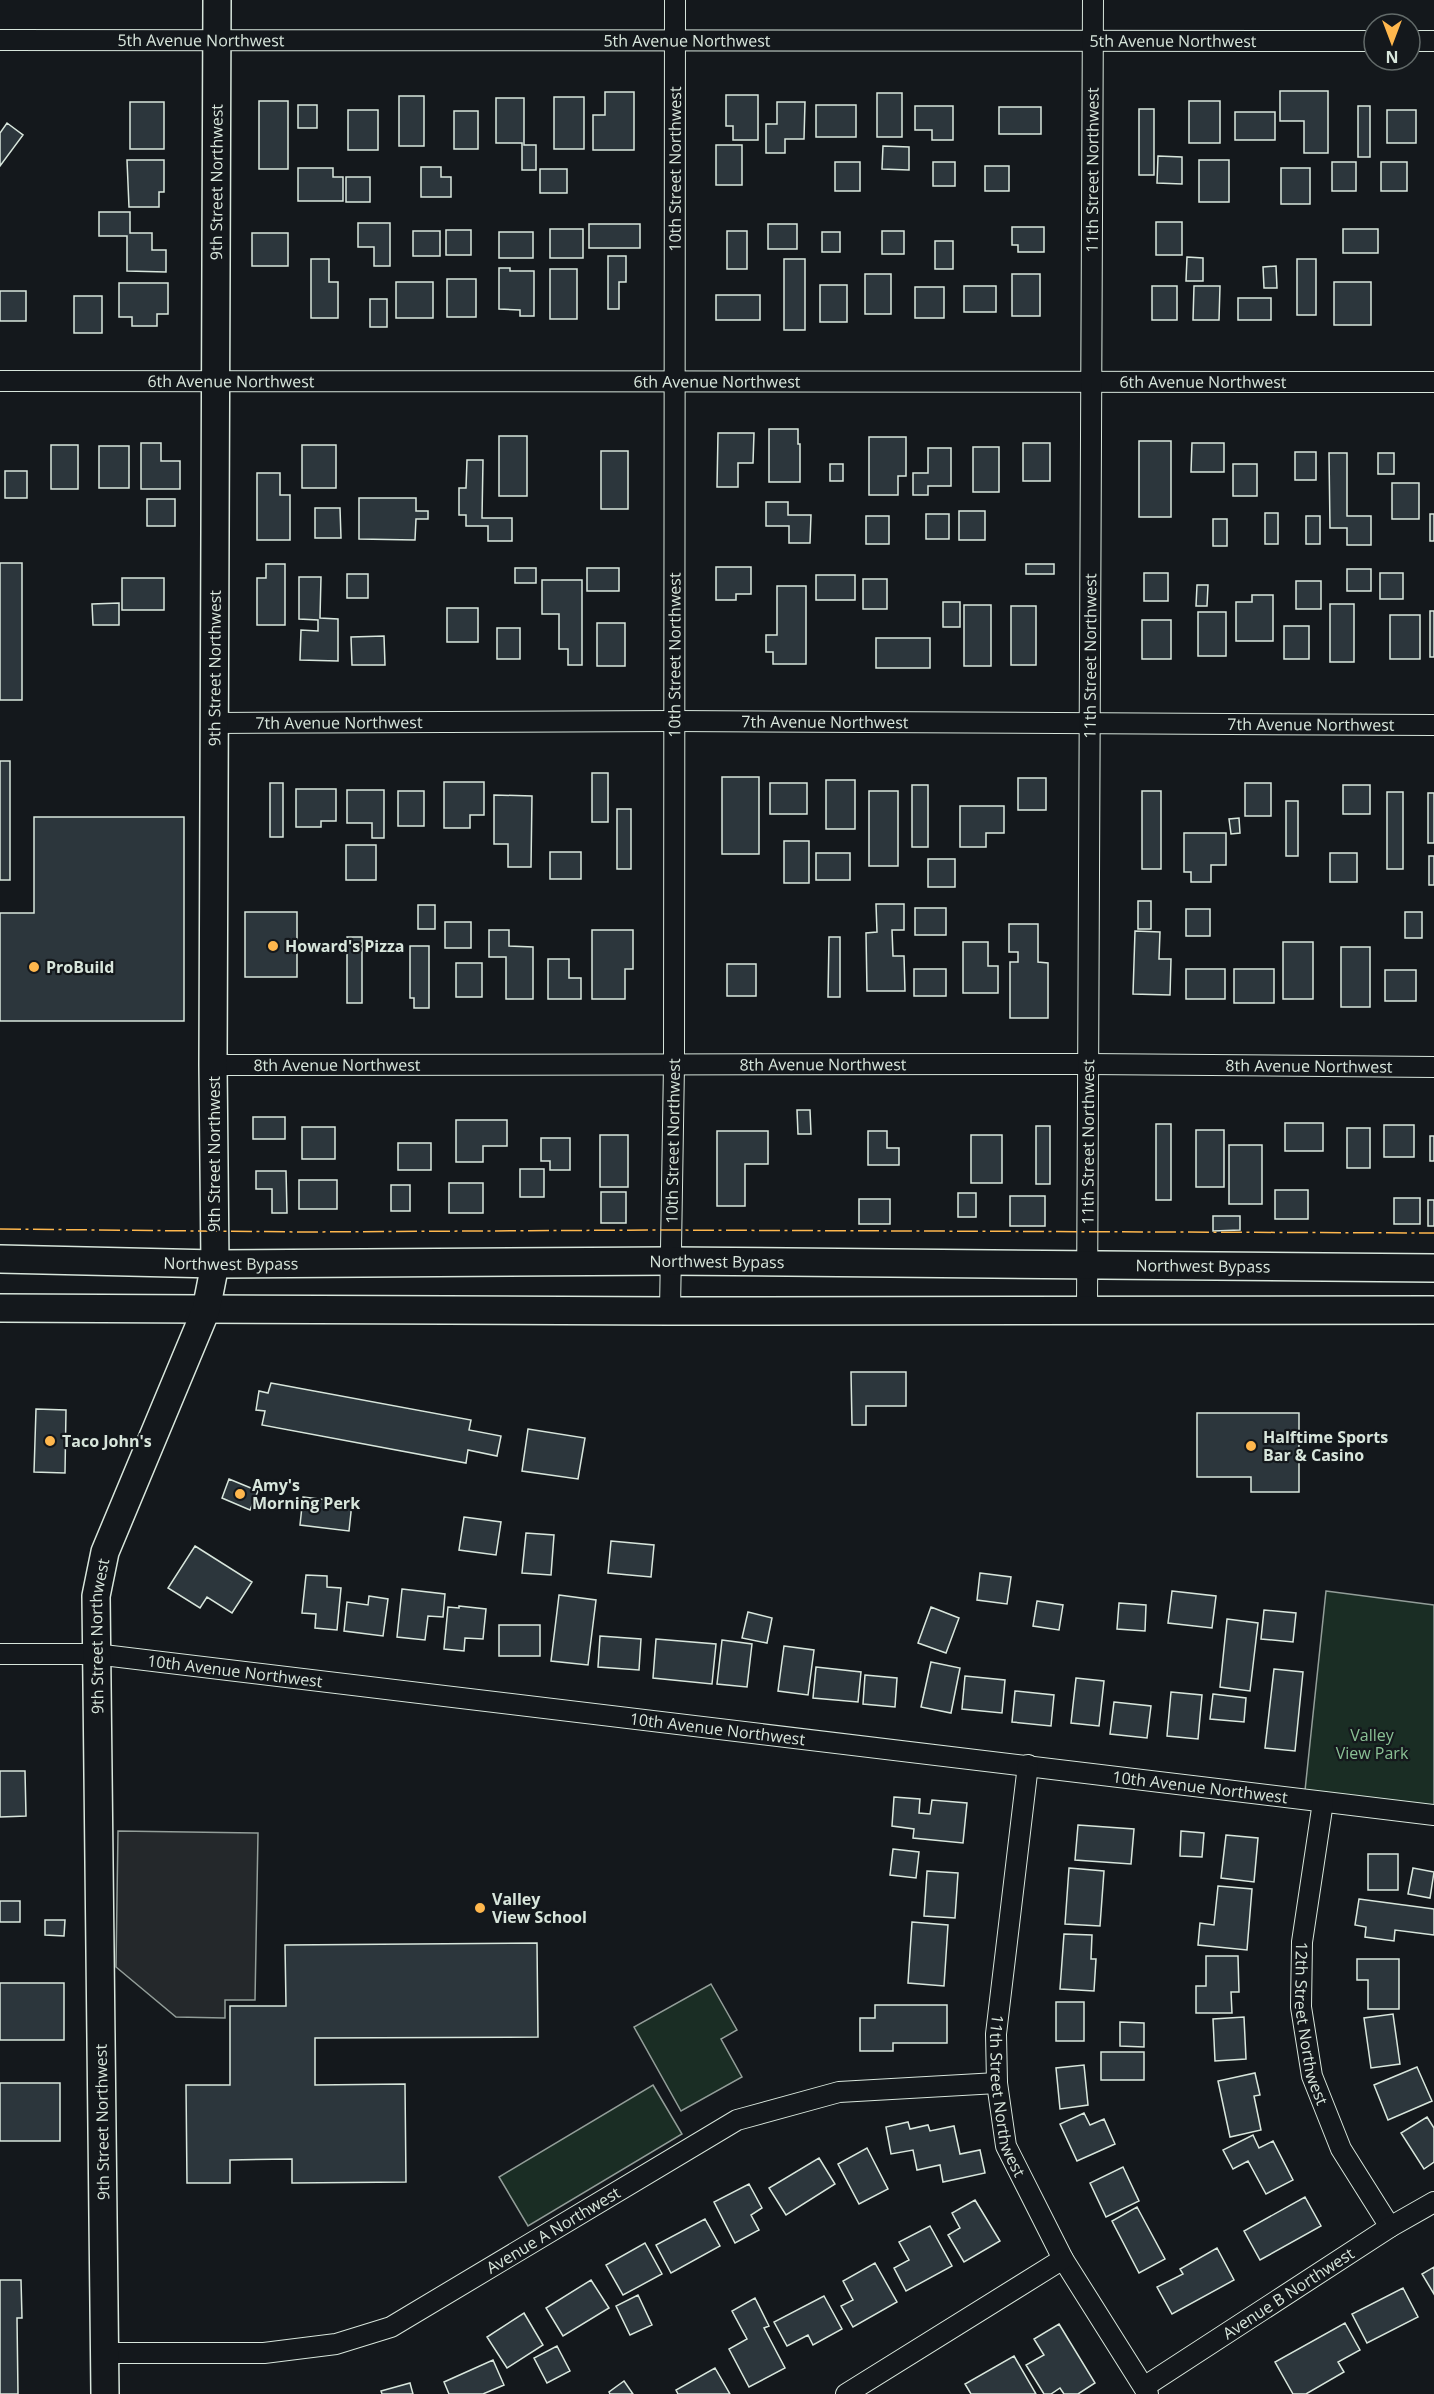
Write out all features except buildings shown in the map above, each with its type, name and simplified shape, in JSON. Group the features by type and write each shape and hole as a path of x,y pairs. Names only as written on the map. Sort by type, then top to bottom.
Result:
{"main road":[{"name":"9th Street Northwest","path":"105,2394 96,1596 105,1551 206,1310 215,1264 213,1065 217,0"},
{"name":"Northwest Bypass","path":"0,1259 215,1264 671,1261 1434,1268"},
{"path":"0,1308 1087,1312 1434,1310"}],"street":[{"name":"10th Street Northwest","path":"670,1311 674,1064 675,0"},
{"name":"11th Street Northwest","path":"1087,1312 1093,0"},
{"name":"5th Avenue Northwest","path":"0,40 1362,41"},
{"name":"6th Avenue Northwest","path":"0,381 1434,382"},
{"name":"7th Avenue Northwest","path":"216,723 674,721 1091,725 1434,725"},
{"name":"8th Avenue Northwest","path":"213,1065 1088,1064 1434,1067"},
{"name":"10th Avenue Northwest","path":"0,1654 95,1654 1434,1815"},
{"name":"11th Street Northwest","path":"1028,1765 996,2034 997,2083 1006,2146 1063,2259 1146,2391"},
{"name":"12th Street Northwest","path":"1323,1802 1302,1942 1301,2007 1312,2076 1341,2149 1390,2227"},
{"name":"Avenue A Northwest","path":"105,2353 264,2353 336,2344 391,2326 737,2120 839,2092 997,2083"},
{"name":"Avenue B Northwest","path":"1146,2391 1390,2227 1434,2202"},
{"path":"846,2394 1063,2259"}],"green space":[{"name":"Valley View Park","path":"1326,1591 1434,1605 1434,1815 1304,1800"},
{"path":"711,1984 737,2030 721,2039 742,2077 681,2111 634,2027"},
{"path":"653,2085 682,2134 528,2226 499,2177"}],"shaded area":[{"path":"118,1831 258,1833 255,2000 225,2000 225,2018 176,2017 116,1967"}],"power":[{"path":"0,1229 303,1232 654,1230 1434,1233"}],"place":[{"name":"Howard's Pizza","path":"273,946"},
{"name":"ProBuild","path":"34,967"},
{"name":"Taco John's","path":"50,1441"},
{"name":"Halftime Sports Bar & Casino","path":"1251,1446"},
{"name":"Amy's Morning Perk","path":"240,1494"},
{"name":"Valley View School","path":"480,1908"}]}
